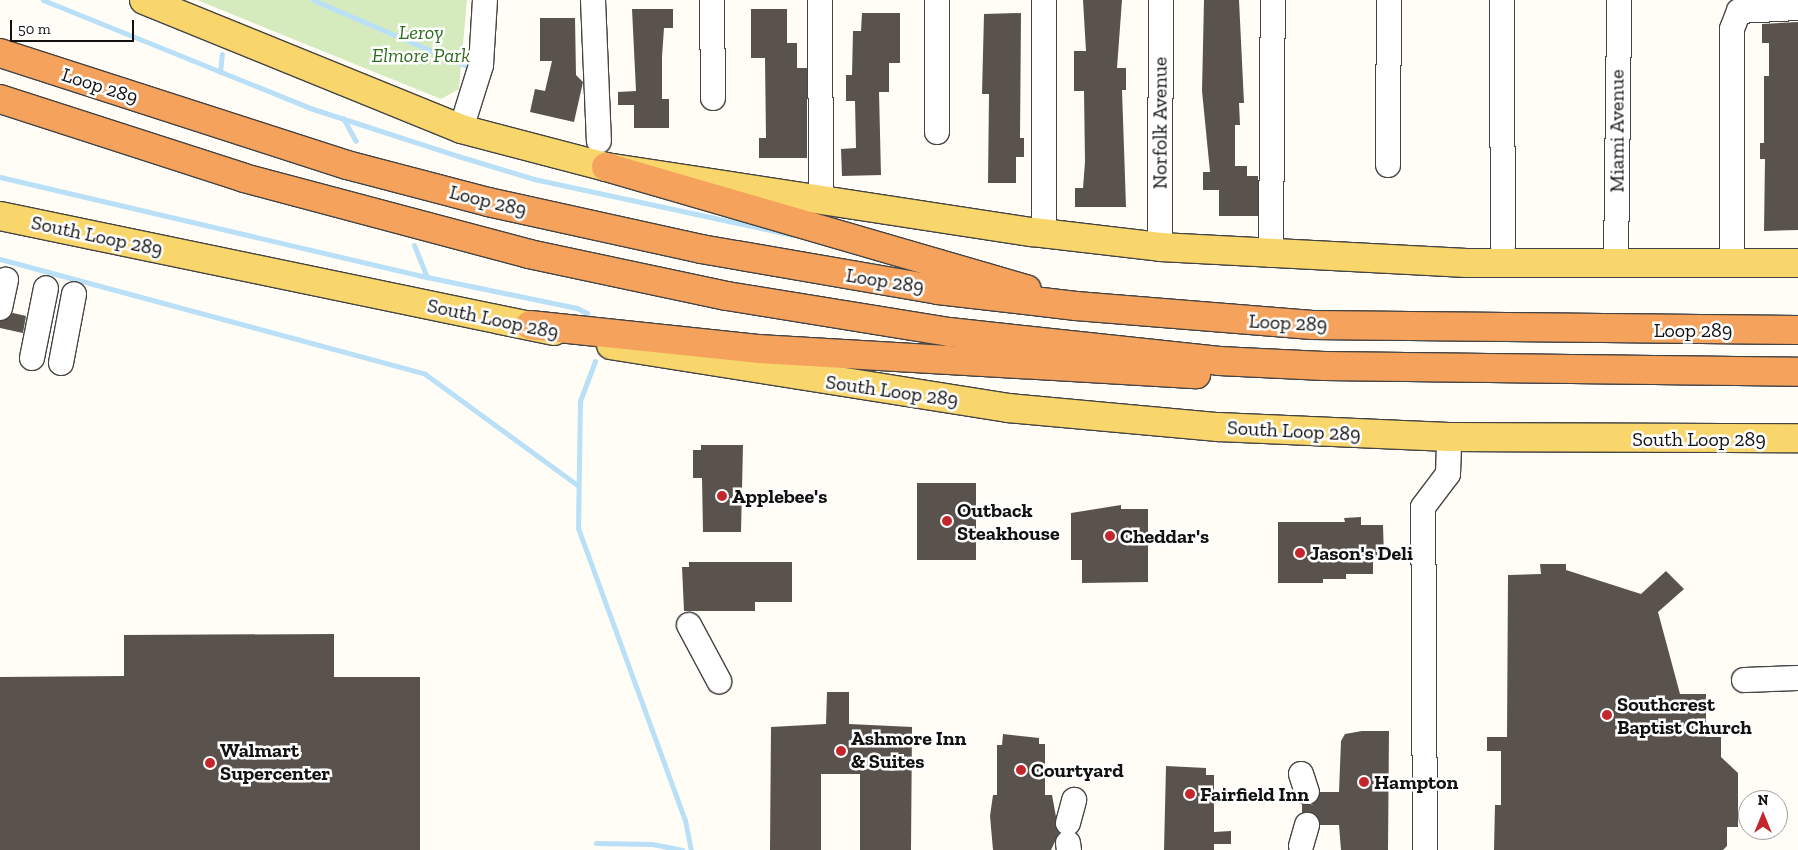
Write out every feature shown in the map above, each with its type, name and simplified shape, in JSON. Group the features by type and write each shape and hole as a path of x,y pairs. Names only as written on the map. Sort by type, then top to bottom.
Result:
{"highway":[{"name":"Loop 289","path":"0,53 347,165 584,224 792,266 1076,306 1387,328 1798,330"},
{"name":"Loop 289","path":"0,99 372,214 633,278 949,332 1303,365 1416,370 1798,372"},
{"path":"606,167 915,254 1076,306"},
{"path":"530,325 758,349 1073,370 1220,374 1303,365"}],"main road":[{"path":"144,0 461,128 606,167 821,198 1044,234 1160,247 1271,255 1616,263 1798,263"},
{"name":"South Loop 289","path":"0,216 758,371 1008,408 1243,429 1449,437 1798,438"}],"street":[{"path":"461,128 481,65 485,0"},
{"path":"593,0 599,141"},
{"path":"712,0 713,98"},
{"path":"820,0 821,198"},
{"path":"937,0 937,132"},
{"path":"1044,0 1044,234"},
{"name":"Norfolk Avenue","path":"1160,247 1161,0"},
{"path":"1271,255 1272,0"},
{"path":"1388,165 1389,0"},
{"path":"1502,0 1503,246"},
{"name":"Miami Avenue","path":"1616,263 1619,0"},
{"path":"1732,263 1732,29 1739,11 1798,8"},
{"path":"0,308 6,280"},
{"path":"39,359 53,290"},
{"path":"1425,850 1423,507 1448,474 1449,437"},
{"path":"689,625 719,682"},
{"path":"1744,680 1798,678"},
{"path":"1068,839 1074,800"}],"green space":[{"name":"Leroy Elmore Park","path":"197,0 467,0 459,89 441,99"}],"building":[{"path":"1083,0 1122,0 1117,68 1126,68 1126,90 1122,90 1126,207 1075,207 1075,188 1083,188 1085,162 1084,91 1074,91 1074,51 1086,51"},
{"path":"1204,0 1239,0 1244,103 1239,103 1240,125 1235,125 1235,166 1247,166 1247,176 1258,176 1258,216 1219,216 1219,190 1203,190 1203,172 1210,172 1202,91"},
{"path":"632,9 673,9 673,28 664,28 662,57 662,99 669,99 669,128 634,128 634,105 618,105 618,92 636,91"},
{"path":"751,9 787,9 787,43 797,43 797,68 807,68 807,158 759,158 759,138 766,138 765,58 751,58"},
{"path":"862,13 900,13 900,63 889,63 889,92 879,92 881,175 842,176 841,149 856,148 855,101 846,101 846,75 852,75 853,31 861,31"},
{"path":"1021,13 1020,138 1024,138 1024,157 1016,157 1016,183 988,183 989,94 982,94 984,14"},
{"path":"540,18 575,18 576,75 583,82 574,122 530,112 535,89 545,91 552,61 540,61"},
{"path":"1798,22 1798,230 1764,231 1765,159 1760,159 1760,143 1764,143 1764,76 1769,76 1769,43 1762,43 1762,24"},
{"path":"13,313 26,316 23,333 0,328 0,321"},
{"name":"Applebee's","path":"701,445 743,445 741,532 703,532 702,478 693,478 693,450 701,450"},
{"name":"Outback Steakhouse","path":"917,483 976,483 976,560 917,560"},
{"name":"Cheddar's","path":"1121,505 1121,509 1148,509 1148,582 1082,583 1082,560 1071,560 1071,513"},
{"path":"1361,517 1361,525 1383,525 1384,558 1373,558 1373,574 1346,574 1346,579 1323,579 1323,583 1278,583 1278,522 1345,522 1344,518"},
{"path":"689,562 792,562 792,602 755,602 755,611 684,611 682,567 689,567"},
{"name":"Southcrest Baptist Church","path":"1540,564 1566,564 1566,570 1641,594 1666,571 1684,589 1658,612 1680,694 1706,694 1706,737 1721,737 1721,757 1738,773 1738,827 1727,827 1727,846 1723,850 1494,850 1495,805 1501,805 1501,751 1487,751 1487,737 1507,737 1508,575 1541,574"},
{"name":"Walmart Supercenter","path":"334,634 334,677 420,677 420,850 0,850 0,677 124,676 124,635"},
{"name":"Ashmore Inn & Suites","path":"827,692 849,692 849,724 912,727 911,850 860,850 860,774 821,774 821,850 770,850 771,727 826,724"},
{"name":"Hampton","path":"1362,731 1389,731 1388,850 1341,850 1339,825 1320,825 1316,815 1302,813 1302,804 1312,805 1320,792 1339,792 1341,741 1345,734"},
{"name":"Courtyard","path":"1003,734 1039,738 1039,744 1045,744 1045,795 1052,795 1059,833 1051,850 993,850 990,816 993,795 997,795 997,745 1002,745"},
{"name":"Fairfield Inn","path":"1166,766 1206,768 1206,775 1214,775 1214,832 1231,831 1231,844 1214,844 1214,850 1164,850"}],"waterway":[{"path":"43,0 310,108 458,156 534,179 792,235"},
{"path":"313,0 474,69"},
{"path":"220,72 222,54"},
{"path":"343,118 356,141"},
{"path":"0,177 427,277"},
{"path":"414,245 427,277 577,308 587,313 589,320"},
{"path":"0,259 425,374 577,485"},
{"path":"595,361 580,401 578,528 685,820 691,850"},
{"path":"596,843 652,844 682,850"}],"place":[{"name":"Applebee's","path":"722,496"},
{"name":"Outback Steakhouse","path":"947,521"},
{"name":"Cheddar's","path":"1110,536"},
{"name":"Jason's Deli","path":"1300,553"},
{"name":"Southcrest Baptist Church","path":"1607,715"},
{"name":"Ashmore Inn & Suites","path":"841,751"},
{"name":"Walmart Supercenter","path":"210,763"},
{"name":"Courtyard","path":"1021,770"},
{"name":"Hampton","path":"1364,782"},
{"name":"Fairfield Inn","path":"1190,794"}]}
